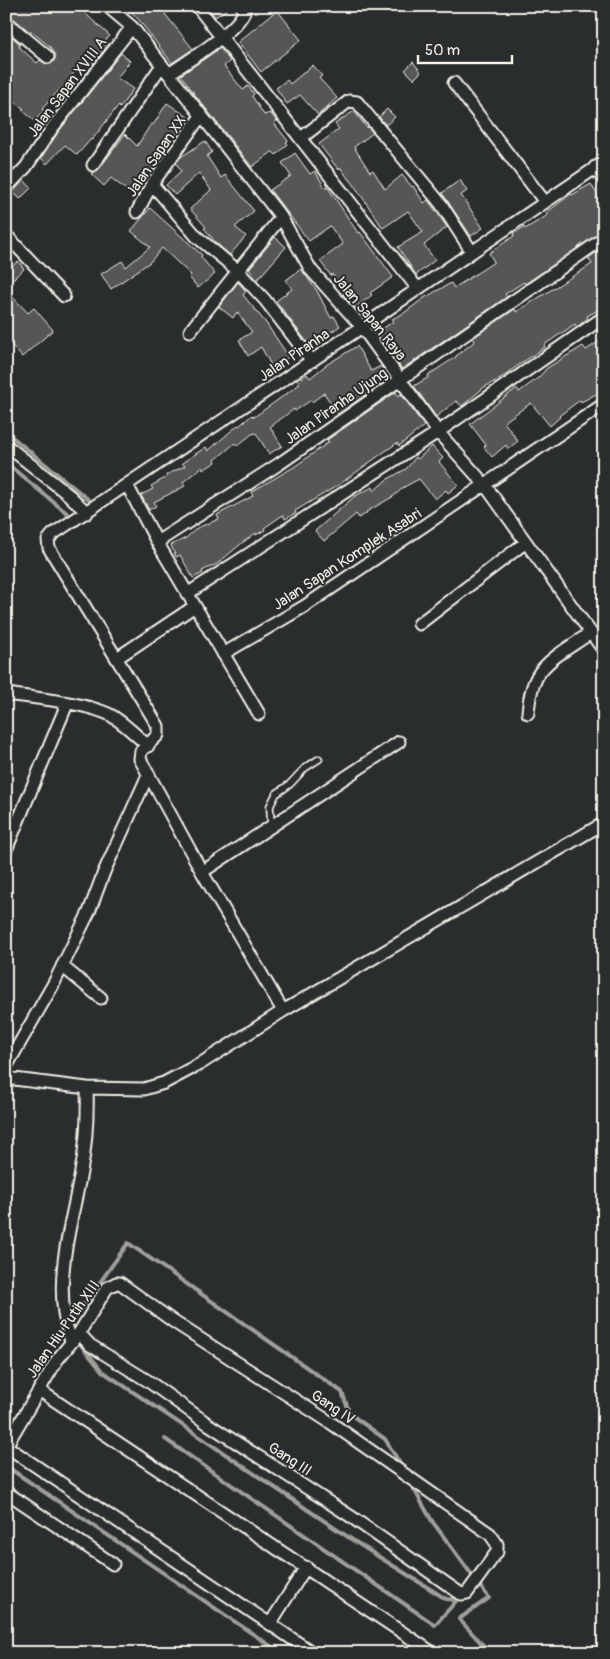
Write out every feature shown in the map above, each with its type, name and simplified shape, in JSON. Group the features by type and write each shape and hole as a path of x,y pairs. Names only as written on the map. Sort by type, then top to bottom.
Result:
{"street":[{"name":"Jalan Sapan Raya","path":"107,6 132,27 281,217 312,270 362,328 438,432 485,485 604,652"},
{"path":"197,6 302,138 418,289"},
{"path":"93,165 165,70 221,37 242,18 244,12 242,6"},
{"path":"6,22 48,56"},
{"name":"Jalan Sapan XVIII A","path":"6,188 26,168 53,127 132,27"},
{"path":"454,84 545,202"},
{"path":"302,138 349,101 357,102 441,204 472,252"},
{"name":"Jalan Sapan XX","path":"137,212 152,184 201,116"},
{"path":"600,164 604,180"},
{"name":"Jalan Piranha","path":"148,776 140,759 141,751 158,735 158,726 49,548 48,540 53,534 362,328 600,164"},
{"path":"152,184 197,236 237,270 265,300 312,361"},
{"path":"190,332 237,270 281,217"},
{"path":"6,235 64,296"},
{"name":"Jalan Piranha Ujung","path":"157,542 279,464 604,238"},
{"path":"188,594 438,432 604,317"},
{"name":"Jalan Sapan Komplek Asabri","path":"223,654 305,606 604,404"},
{"path":"6,445 87,512"},
{"path":"127,486 157,542 259,714"},
{"path":"419,624 526,542"},
{"path":"117,658 195,606"},
{"path":"528,713 529,700 540,672 557,656 590,633"},
{"path":"6,694 67,704 110,715 148,746"},
{"path":"6,850 10,828 67,704"},
{"path":"202,872 399,742"},
{"path":"148,776 283,1011"},
{"path":"6,1067 62,966 89,912 104,872 148,776"},
{"path":"6,1078 87,1088 144,1088 164,1083 200,1064 283,1011 604,823"},
{"path":"62,966 101,998"},
{"path":"71,1342 64,1313 63,1278 68,1238 82,1171 88,1108 87,1088"},
{"name":"Jalan Hiu Putih XIII","path":"6,1446 57,1360 79,1333 107,1288 116,1283"},
{"name":"Gang IV","path":"116,1283 120,1283 174,1322 331,1423 490,1534 497,1544 497,1552 481,1576"},
{"name":"Gang III","path":"79,1333 90,1345 148,1381 208,1424 350,1516 461,1594 467,1593 481,1576"},
{"path":"39,1390 433,1653"},
{"path":"6,1446 312,1653"},
{"path":"6,1492 113,1564"},
{"path":"270,1624 306,1567"}],"lane":[{"path":"271,827 270,806 276,794 290,784 305,768 319,759"}],"building":[{"path":"13,6 77,6 110,36 105,41 109,44 93,64 87,58 70,77 71,79 42,109 44,110 35,121 22,110 24,109 6,95 6,40 11,36 20,44 19,47 37,63 40,60 46,64 51,64 55,59 55,55 50,47 31,31 11,16 6,15"},
{"path":"126,6 162,6 165,14 193,49 172,63"},
{"path":"207,6 232,6 215,17"},
{"path":"277,10 301,40 261,72 238,42"},
{"path":"220,48 230,61 224,66 243,90 248,86 264,115 270,113 277,121 274,123 288,141 286,142 288,144 276,155 272,152 252,167 181,75"},
{"path":"121,53 130,61 117,78 133,89 120,108 118,106 92,140 77,155 65,145 47,164 41,158 59,131"},
{"path":"413,62 421,72 414,79 405,70"},
{"path":"313,65 322,76 319,78 337,98 318,115 300,95 287,104 276,88 287,80 290,84"},
{"path":"167,103 188,117 134,196 111,178 104,186 91,174 99,169 125,134 137,146"},
{"path":"387,109 395,117 386,125 379,117"},
{"path":"354,111 373,133 354,147 370,172 373,170 385,189 402,175 413,186 424,203 428,200 447,227 424,245 435,260 416,275 398,247 423,232 408,211 383,228 350,179 341,168 338,169 319,144 339,129 335,124"},
{"path":"205,141 212,152 207,156 221,178 225,175 254,211 235,227 246,236 230,255 215,242 204,228 206,227 190,209 211,190 199,173 175,195 166,185 181,171 176,163 181,157"},
{"path":"295,153 310,174 315,171 325,188 327,186 358,233 360,232 393,277 370,293 372,295 355,308 343,294 345,293 332,274 331,276 320,261 343,244 330,226 309,241 270,190 291,176 282,163"},
{"path":"24,180 31,188 20,199 13,192"},
{"path":"460,180 467,191 461,195 483,228 471,236 442,193"},
{"path":"591,184 598,196 596,198 604,208 604,231 525,284 524,282 505,294 507,297 402,369 376,333 394,321 392,319 404,313 424,298 451,283 454,288 494,262 489,253 514,236 513,234 548,215 546,213 571,194"},
{"path":"150,208 202,255 201,257 215,274 198,288 189,277 191,275 162,248 150,262 111,289 101,274 122,261 126,267 150,247 131,231"},
{"path":"275,237 286,247 257,280 249,269"},
{"path":"604,247 604,307 587,316 588,318 577,327 575,324 544,345 545,347 511,372 483,388 462,406 456,401 436,417 414,386 456,357 475,341 473,338 515,309 516,312 592,264 588,258"},
{"path":"18,261 24,269 6,285 6,272"},
{"path":"301,269 317,291 331,318 334,316 340,326 310,346 276,301 292,289 286,280"},
{"path":"238,282 246,291 243,295 266,323 289,357 272,367 261,347 248,356 239,340 252,332 237,312 233,318 219,307"},
{"path":"6,290 28,313 34,308 53,330 22,357 6,339"},
{"path":"604,338 604,390 581,402 580,400 559,416 550,426 531,403 504,422 518,441 508,449 506,445 492,457 484,447 486,445 470,424 517,388 519,392 538,378 547,368 583,346 586,350"},
{"path":"357,346 371,371 381,366 390,378 338,414 324,393 312,402 311,400 295,411 294,409 270,427 282,446 269,454 256,433 252,434 237,446 235,443 215,460 216,462 203,470 202,467 183,482 185,486 154,502 156,506 149,510 141,495 153,489 151,486 167,477 166,475 185,466 182,463 206,447 208,451 238,425 252,415 254,417 300,384 298,382 307,374 310,378 326,365"},
{"path":"396,392 398,396 401,394 424,426 399,446 397,443 340,484 295,511 296,513 285,519 283,515 264,528 265,530 256,535 256,533 242,543 217,564 202,571 203,573 193,578 180,555 176,557 171,545 186,538 197,528 219,519 217,515 253,496 251,492 294,467 329,442 327,440"},
{"path":"432,446 443,458 439,462 458,485 448,493 446,490 435,499 419,479 359,518 356,514 324,541 315,531 355,496 373,487 374,491 386,480 406,469 416,457 418,459"}],"waterway":[{"path":"6,432 89,500"},
{"path":"6,463 68,514"},
{"path":"69,1326 128,1243 342,1392 350,1414 385,1439 402,1467"},
{"path":"76,1339 102,1371 357,1543 446,1599 457,1600 435,1625 165,1439"},
{"path":"6,1466 281,1653"},
{"path":"411,1484 432,1521 489,1598 459,1619 493,1653"}]}
